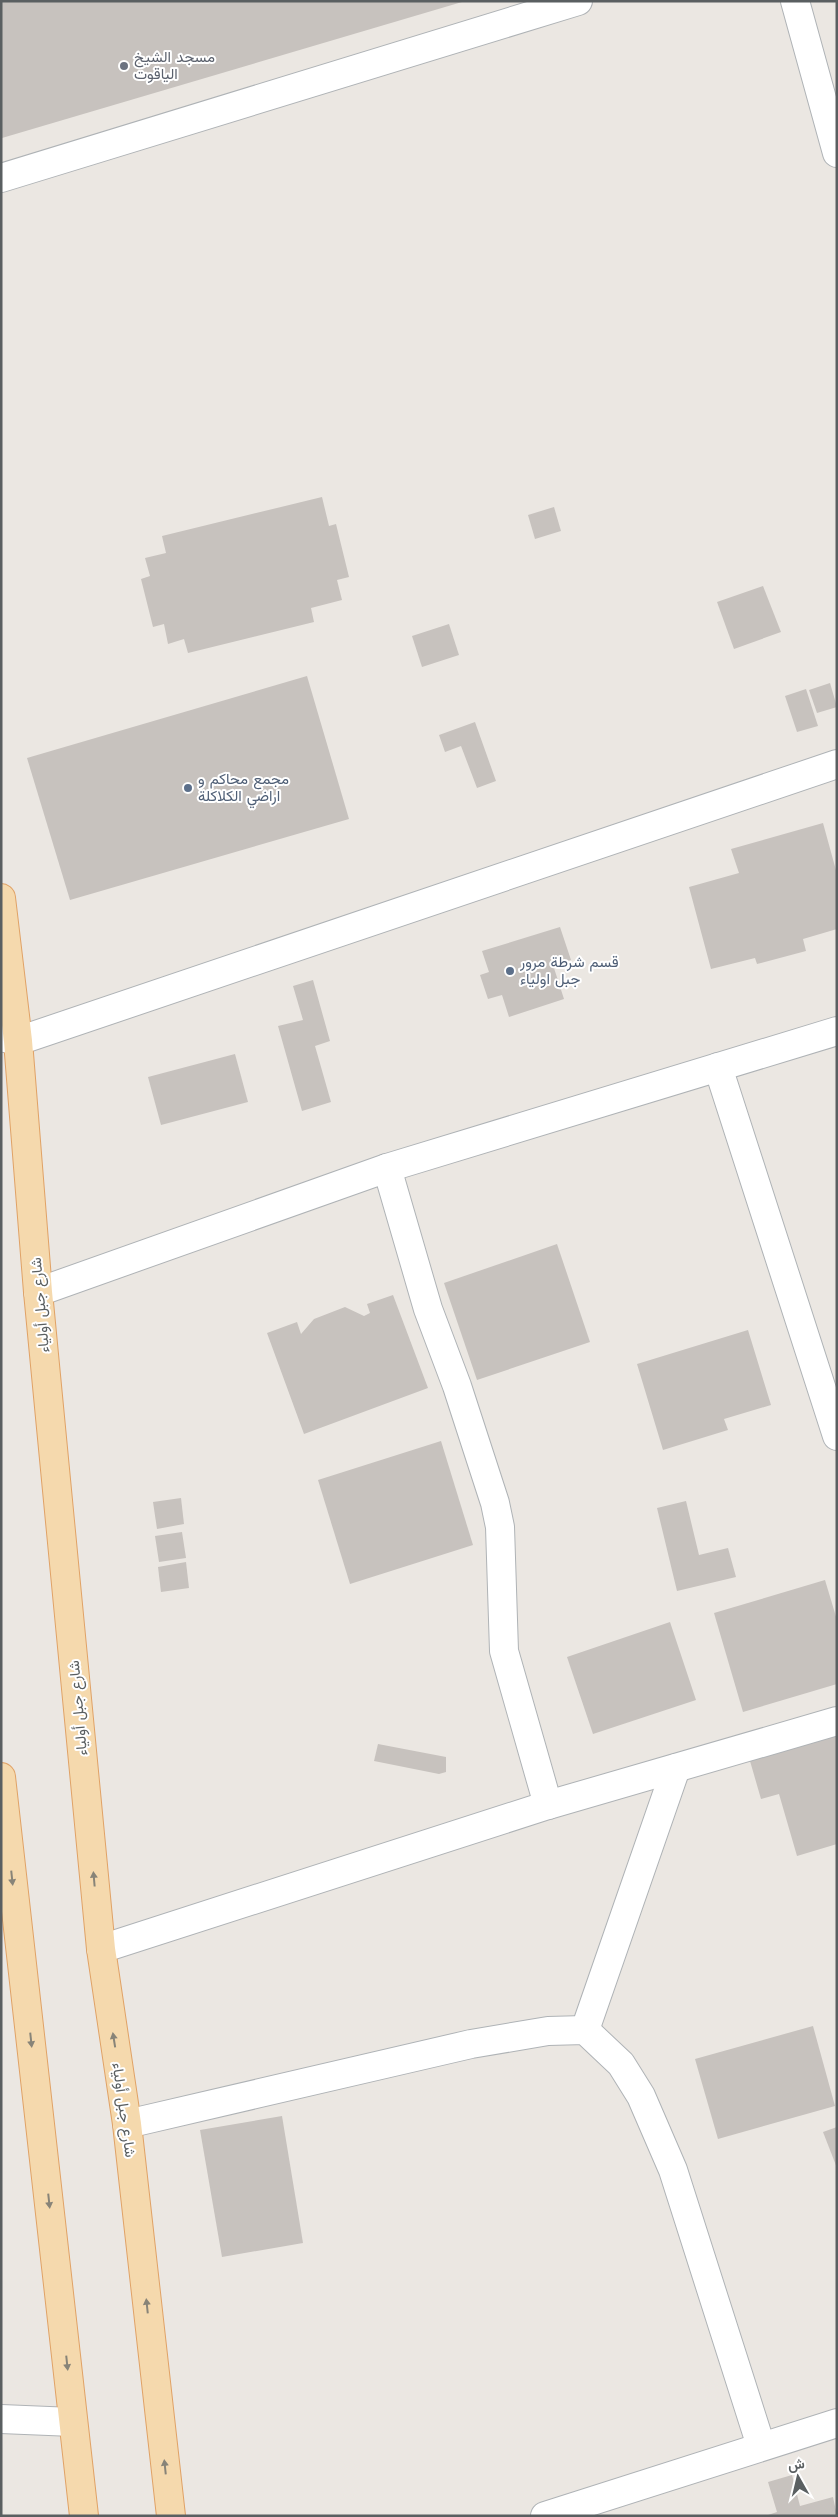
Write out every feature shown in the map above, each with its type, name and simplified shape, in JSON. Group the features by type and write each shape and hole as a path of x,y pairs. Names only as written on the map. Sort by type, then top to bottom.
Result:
{"main road":[{"name":"شارع جبل أولياء","path":"1,898 10,1039 38,1292 101,1949 127,2124 171,2516"},
{"path":"1,1778 84,2516"}],"street":[{"path":"1,178 578,1"},
{"path":"795,1 837,153"},
{"path":"10,1039 837,764"},
{"path":"38,1292 387,1168 837,1031"},
{"path":"718,1067 837,1436"},
{"path":"387,1168 428,1309 457,1386 495,1503 500,1527 504,1651 548,1805"},
{"path":"101,1949 548,1805 837,1721"},
{"path":"585,2030 676,1768"},
{"path":"127,2124 471,2044 548,2031 585,2030 621,2064 640,2096 673,2170 762,2446"},
{"path":"1,2418 73,2422"},
{"path":"545,2516 837,2423"}],"building":[{"name":"مسجد الشيخ الياقوت","path":"1,1 462,1 462,2 2,138"},
{"path":"322,497 329,526 336,524 349,577 337,580 342,600 311,608 314,622 188,653 184,639 168,644 164,624 153,627 141,579 150,576 145,558 166,553 162,536"},
{"path":"554,507 561,531 535,539 528,515"},
{"path":"763,586 781,632 734,649 717,602"},
{"path":"449,624 459,655 422,667 412,636"},
{"name":"مجمع محاكم و اراضي الكلاكلة","path":"307,676 349,819 70,900 27,758"},
{"path":"830,683 837,707 817,713 809,690"},
{"path":"806,689 818,726 797,732 785,696"},
{"path":"475,722 496,781 477,788 461,746 445,752 439,735"},
{"path":"823,823 837,874 837,929 803,939 806,951 757,964 755,958 711,969 689,887 739,873 731,849"},
{"path":"560,927 571,960 553,965 564,999 509,1017 502,995 488,999 480,975 489,972 482,951"},
{"path":"313,980 330,1041 315,1046 331,1102 302,1111 278,1026 303,1020 293,986"},
{"path":"235,1054 248,1102 161,1125 148,1077"},
{"path":"557,1244 590,1342 477,1380 444,1283"},
{"path":"393,1295 428,1388 304,1434 267,1333 297,1322 301,1334 314,1319 345,1307 364,1316 370,1313 367,1304"},
{"path":"748,1330 771,1405 724,1419 728,1430 663,1450 637,1364"},
{"path":"441,1441 473,1545 350,1584 318,1480"},
{"path":"181,1498 184,1524 157,1529 153,1502"},
{"path":"686,1501 699,1555 728,1548 736,1577 677,1591 657,1508"},
{"path":"182,1532 186,1558 159,1562 155,1536"},
{"path":"186,1562 189,1588 161,1592 158,1567"},
{"path":"825,1580 837,1620 837,1684 743,1712 714,1613"},
{"path":"670,1622 696,1700 593,1734 567,1657"},
{"path":"837,1735 837,1844 797,1856 779,1794 761,1799 750,1761"},
{"path":"378,1744 446,1757 446,1772 439,1774 374,1761"},
{"path":"813,2026 835,2106 718,2139 695,2059"},
{"path":"282,2116 303,2243 222,2257 200,2130"},
{"path":"837,2127 837,2168 823,2132"},
{"path":"792,2475 800,2506 833,2497 837,2516 765,2516 777,2512 768,2482"}],"place":[{"name":"مسجد الشيخ الياقوت","path":"124,66"},
{"name":"مجمع محاكم و اراضي الكلاكلة","path":"188,788"},
{"name":"قسم شرطة مرور جبل اولياء","path":"510,971"}]}
